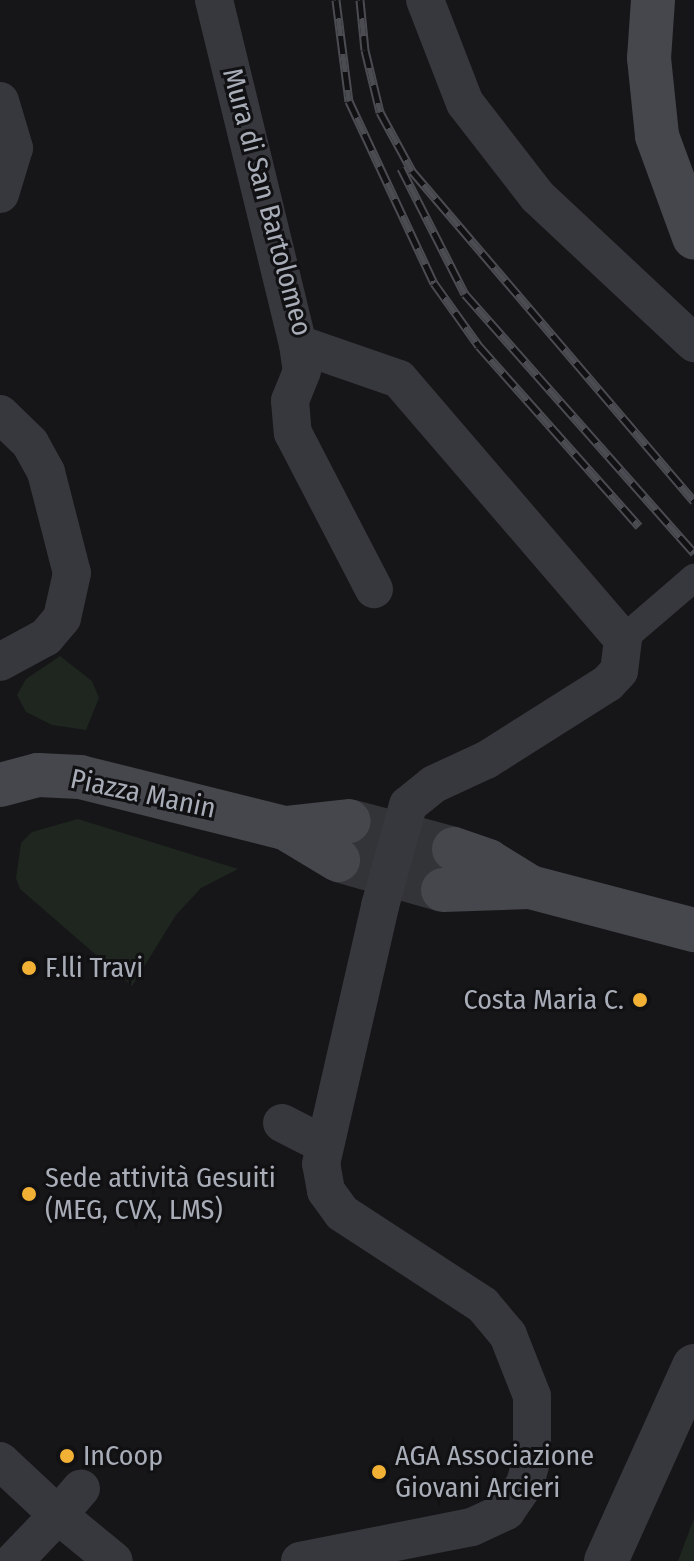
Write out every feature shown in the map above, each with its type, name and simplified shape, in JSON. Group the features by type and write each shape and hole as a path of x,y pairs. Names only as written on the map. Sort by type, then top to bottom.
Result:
{"main road":[{"path":"653,0 649,58 657,136 694,237"},
{"name":"Piazza Manin","path":"0,785 38,775 80,777 343,841"},
{"path":"454,849 488,861 530,887"},
{"path":"443,890 530,887 694,930"}],"street":[{"name":"Mura di San Bartolomeo","path":"214,0 298,344 399,379 623,639"},
{"path":"425,0 465,103 538,197 694,343"},
{"path":"0,101 14,148 0,194"},
{"path":"298,344 302,371 290,401 293,433 374,589"},
{"path":"0,414 30,443 46,472 69,553 69,599 46,637 0,662"},
{"path":"300,1561 472,1527 506,1511 525,1484 535,1427 532,1396 508,1335 483,1305 342,1213 326,1191 321,1164 325,1145 380,906 408,805 434,784 486,760 608,683 619,671 623,639 694,578"},
{"path":"282,1123 325,1145"},
{"path":"606,1561 694,1366"},
{"path":"0,1461 69,1502 114,1561"},
{"path":"14,1561 69,1502"}],"shaded area":[{"path":"60,656 92,681 99,698 86,730 52,725 26,712 17,695 26,679"},
{"path":"78,819 238,869 201,888 176,915 132,986 20,889 16,878 21,843 32,832"},
{"path":"694,1518 694,1561 678,1561"}],"tunnel":[{"path":"349,821 454,849"},
{"path":"338,860 443,890"}],"railway":[{"path":"336,0 349,101 434,283 479,346 639,526"},
{"path":"360,0 365,50 380,112 412,171 694,501"},
{"path":"401,168 465,294 694,553"}],"place":[{"name":"F.lli Travi","path":"29,968"},
{"name":"Costa Maria C.","path":"640,1000"},
{"name":"Sede attività Gesuiti (MEG, CVX, LMS)","path":"29,1194"},
{"name":"InCoop","path":"67,1456"},
{"name":"AGA Associazione Giovani Arcieri","path":"379,1472"}]}
